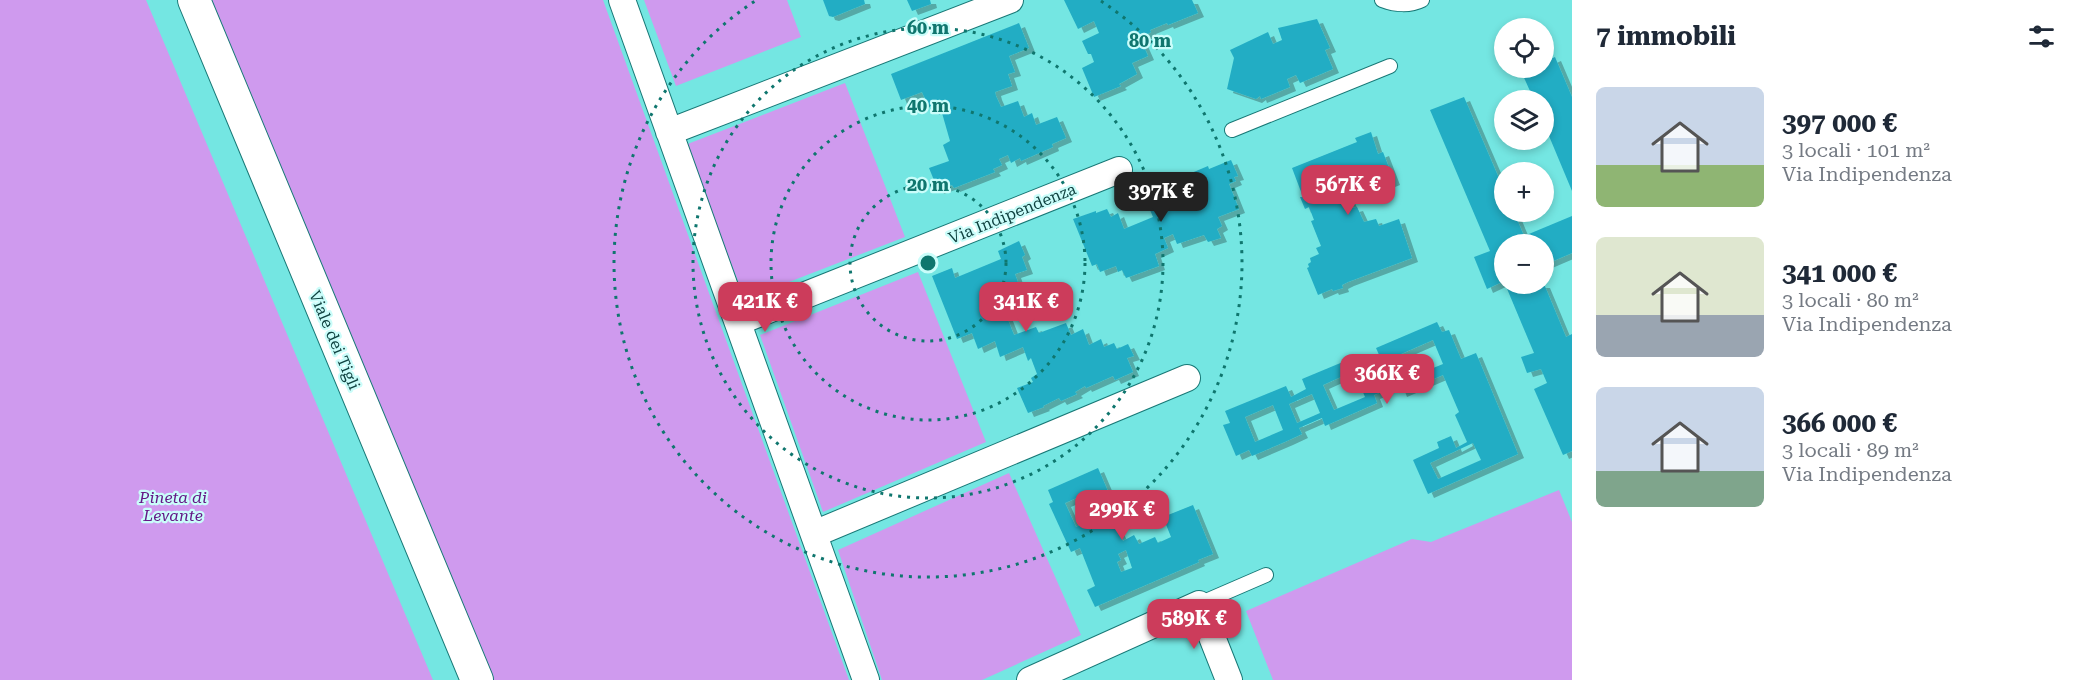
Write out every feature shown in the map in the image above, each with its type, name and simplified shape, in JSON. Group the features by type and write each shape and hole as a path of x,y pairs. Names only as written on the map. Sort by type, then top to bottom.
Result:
{"street":[{"name":"Viale dei Tigli","path":"194,0 477,680"},
{"path":"622,0 866,680"},
{"path":"669,132 1010,0"},
{"name":"Via Indipendenza","path":"738,322 1119,170"},
{"path":"814,534 1187,378"},
{"path":"1030,680 1199,604 1229,680"}],"lane":[{"path":"1382,0 1391,4 1415,3 1422,0"},
{"path":"1232,130 1390,66"},
{"path":"1199,604 1266,575"}],"green space":[{"name":"Pineta di Levante","path":"0,0 146,0 433,680 0,680"},
{"path":"212,0 603,0 849,680 490,680"},
{"path":"644,0 787,0 801,37 676,86"},
{"path":"845,83 905,237 745,299 685,145"},
{"path":"918,272 986,442 823,512 760,335"},
{"path":"1009,473 1081,635 982,680 882,680 838,550"},
{"path":"1559,490 1572,522 1572,680 1273,680 1246,611 1412,539 1431,542"}],"building":[{"path":"823,0 864,0 865,4 833,17 829,16"},
{"path":"907,0 930,0 931,4 912,11"},
{"path":"1064,0 1192,0 1198,13 1150,30 1151,32 1140,38 1148,56 1132,63 1137,74 1119,84 1121,86 1094,97 1082,68 1094,62 1082,41 1099,33 1094,21 1078,29"},
{"path":"1317,19 1330,48 1325,50 1333,69 1300,83 1296,75 1287,79 1290,87 1261,99 1260,96 1256,99 1227,89 1234,58 1230,50 1268,32 1273,44 1282,40 1278,28"},
{"path":"1019,23 1029,48 1009,56 1015,72 1008,74 1012,86 995,92 996,96 1001,107 1018,101 1024,117 1032,113 1036,125 1057,117 1066,138 1052,144 1053,147 1021,161 1020,158 1011,163 1008,155 999,159 1002,165 993,169 995,172 954,188 952,185 938,190 929,168 949,161 943,145 950,141 942,113 939,115 935,104 929,107 922,92 901,100 891,74"},
{"path":"1554,57 1572,97 1572,191 1554,148 1554,90 1530,90 1524,78 1554,78"},
{"path":"1464,97 1494,167 1494,222 1518,222 1523,234 1494,234 1494,286 1487,289 1474,257 1490,251 1430,110"},
{"path":"1371,132 1378,154 1383,152 1394,181 1369,191 1367,187 1347,195 1353,208 1357,207 1364,222 1376,219 1379,226 1399,219 1412,258 1348,282 1342,285 1343,288 1333,291 1332,289 1318,295 1307,268 1311,262 1310,258 1319,254 1316,248 1321,246 1311,221 1314,220 1309,207 1305,209 1300,197 1303,197 1292,168 1357,142 1355,138"},
{"path":"1231,160 1238,176 1234,177 1236,181 1229,184 1239,209 1218,217 1222,226 1217,229 1221,238 1208,242 1204,235 1177,244 1173,234 1164,238 1168,248 1155,254 1159,266 1126,278 1122,270 1118,272 1116,266 1100,272 1097,264 1092,266 1073,219 1107,209 1111,217 1118,213 1124,229 1153,217 1147,203 1184,189 1181,180 1190,178 1189,174"},
{"path":"1572,216 1572,253 1554,261 1554,234 1529,234"},
{"path":"1019,241 1025,255 1022,257 1027,270 1015,274 1020,288 1013,290 1014,294 1008,296 1011,304 1003,307 1014,335 1036,327 1039,333 1066,323 1071,335 1083,329 1089,345 1101,339 1104,347 1114,343 1117,349 1128,344 1134,356 1127,358 1133,372 1115,380 1113,376 1086,388 1085,386 1075,392 1077,394 1061,401 1059,398 1028,413 1017,388 1033,382 1031,378 1037,374 1031,358 1028,361 1023,347 1000,357 995,341 978,349 972,333 957,339 932,276 952,268 955,278 1001,259 998,251"},
{"path":"1509,294 1548,294 1566,337 1572,334 1572,451 1563,455 1534,389 1547,383 1541,369 1527,373 1521,357 1534,353"},
{"path":"1437,322 1442,332 1449,330 1461,359 1476,353 1518,454 1428,494 1413,460 1439,448 1437,442 1451,436 1456,448 1467,442 1455,415 1459,412 1443,375 1401,393 1398,385 1374,395 1377,403 1325,426 1322,418 1299,428 1302,434 1287,441 1252,456 1249,450 1236,456 1223,425 1230,423 1225,411 1286,386 1291,397 1306,389 1302,379 1362,354 1366,363 1380,357 1376,348","holes":["1433,340 1443,364 1411,377 1401,354","1389,362 1395,377 1371,388 1364,373","1354,371 1365,397 1334,410 1323,385","1312,394 1320,413 1297,423 1289,404","1273,405 1283,430 1255,442 1245,417","1473,443 1481,460 1438,479 1430,463"]},
{"path":"1098,468 1110,496 1095,504 1101,517 1110,513 1123,541 1134,535 1139,544 1155,537 1158,543 1171,537 1163,517 1193,505 1213,554 1095,607 1087,590 1095,586 1080,548 1071,552 1049,504 1053,502 1048,490","holes":["1081,496 1092,515 1082,519 1084,523 1076,527 1065,503","1126,550 1132,568 1121,572 1117,562 1121,560 1118,554"]}]}
